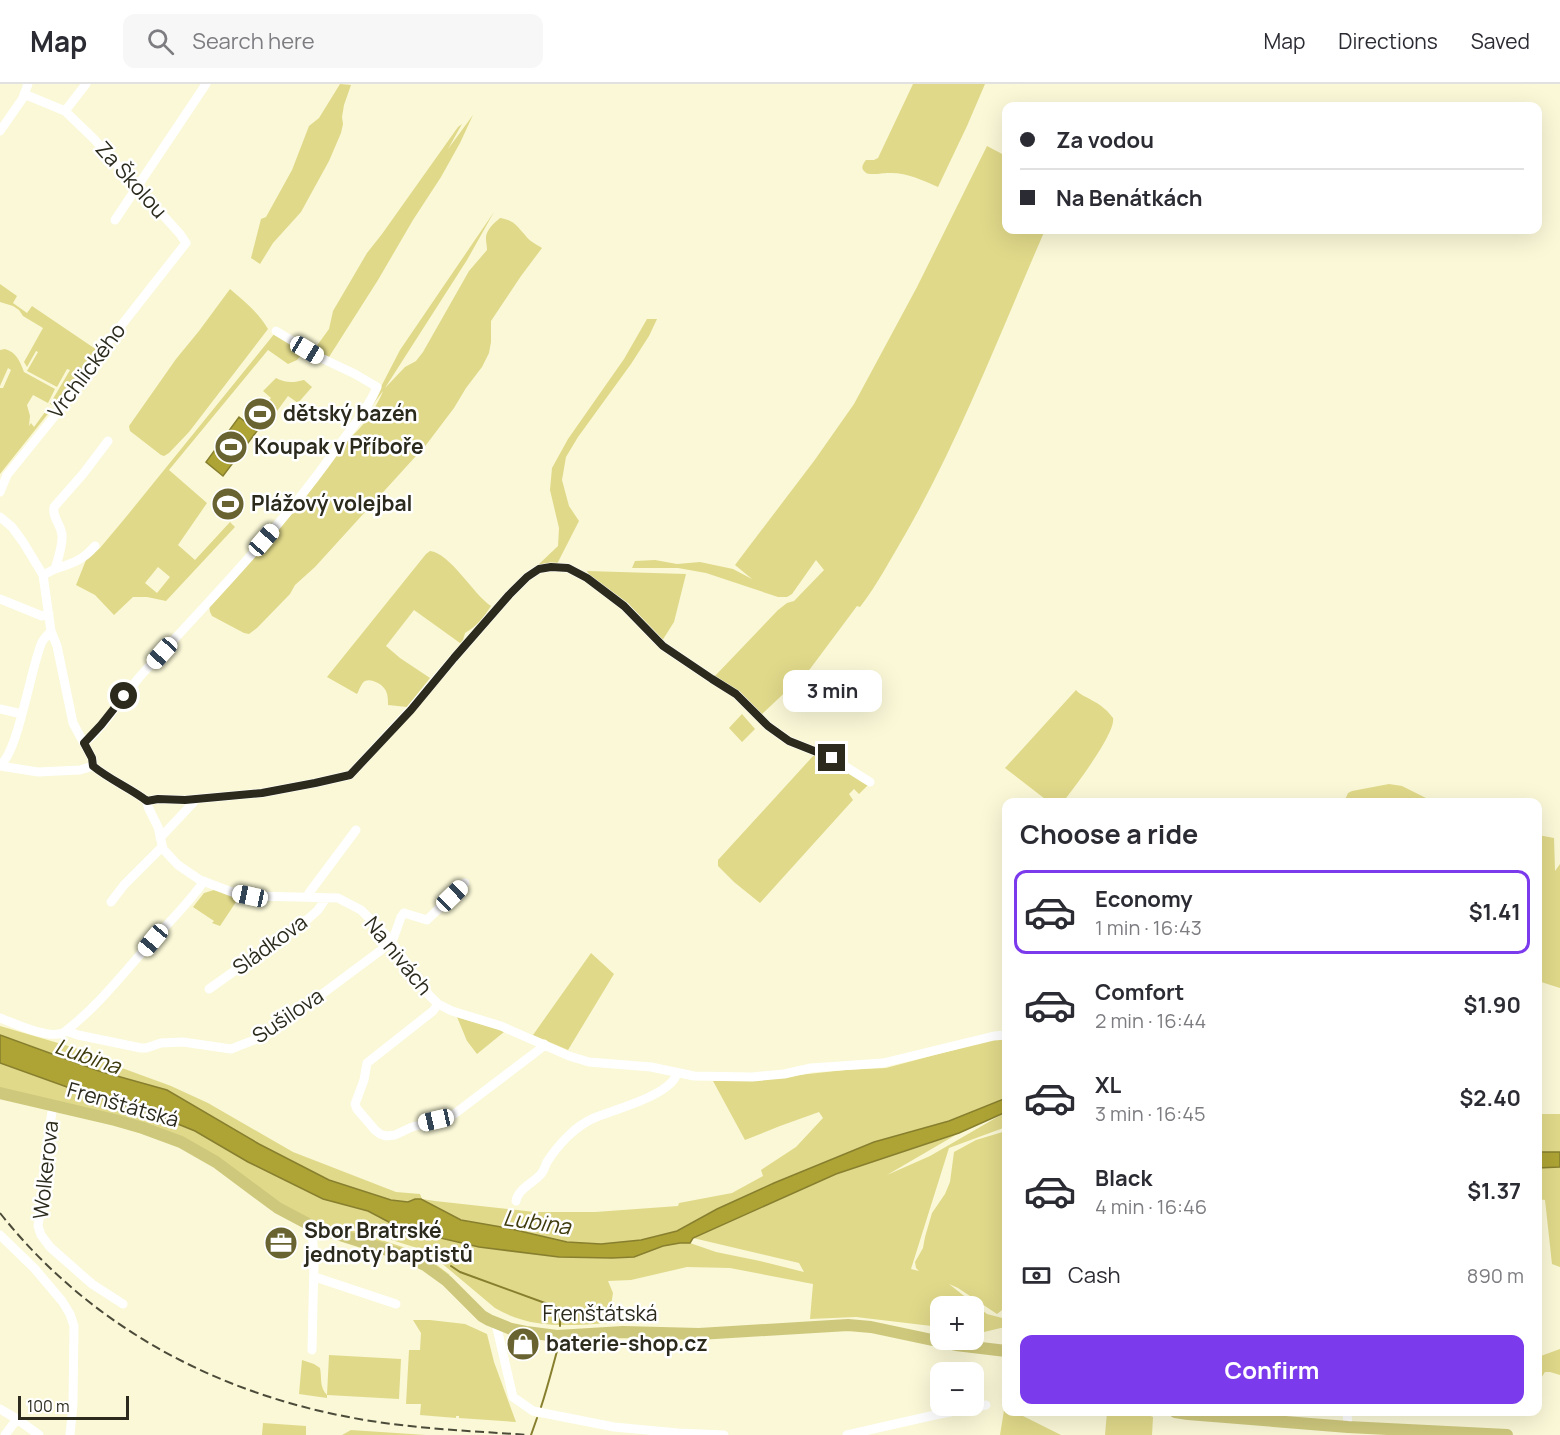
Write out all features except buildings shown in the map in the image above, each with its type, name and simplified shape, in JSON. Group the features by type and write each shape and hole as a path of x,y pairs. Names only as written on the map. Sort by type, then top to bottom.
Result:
{"main road":[{"name":"Frenštátská","path":"0,1093 143,1128 181,1142 216,1162 278,1208 312,1226 403,1255 425,1265 447,1281 482,1316 496,1324 526,1332 560,1336 623,1332 717,1333 848,1325 1002,1350"},
{"path":"1213,1416 1348,1427 1508,1435"}],"street":[{"path":"65,111 86,84"},
{"path":"115,220 206,84"},
{"name":"Za Školou","path":"17,85 65,111 94,139 180,234 186,243 178,253"},
{"path":"0,131 26,89"},
{"name":"Vrchlického","path":"0,492 7,475 88,375 102,350 178,253"},
{"path":"84,743 132,686 286,515 328,460 374,393 376,387 362,378 319,357 276,331"},
{"path":"55,569 62,535 55,519 54,507 108,441"},
{"path":"0,517 12,527 43,575 51,631 57,646 73,723 92,758 93,766 105,776 147,801 193,800 262,793 350,775 411,710 509,595 527,577 539,569 551,567 568,568 587,578 624,606 663,646 736,694 768,726 789,741 832,758 870,782"},
{"path":"43,575 84,558 95,546"},
{"path":"0,598 42,616 49,614"},
{"path":"0,765 13,745 43,640 51,631"},
{"path":"0,710 22,714"},
{"path":"0,765 38,772 80,770 93,766"},
{"path":"111,902 161,843 193,800"},
{"name":"Na nivách","path":"147,801 158,827 163,849 178,865 204,881 250,896 338,898 361,910 392,942 429,995 438,1004 452,1011 501,1026 569,1056 589,1062 651,1067 694,1076 752,1077 812,1068 883,1063 1002,1035"},
{"name":"Sládkova","path":"310,897 309,893 356,831"},
{"path":"66,1031 117,983 204,881"},
{"path":"392,942 404,913 427,920 465,883"},
{"name":"Sládkova","path":"209,989 308,919 318,910 326,897"},
{"name":"Sušilova","path":"0,1018 50,1034 58,1035 66,1031 141,1048 183,1042 231,1049 267,1035 392,942"},
{"path":"438,1004 433,1011 367,1063 355,1104 375,1131 380,1134 395,1135 412,1127 449,1118 544,1044"},
{"path":"516,1201 519,1194 543,1172 560,1145 578,1128 592,1118 641,1101 663,1089 678,1073"},
{"name":"Wolkerova","path":"53,1105 38,1226 41,1235 50,1247 92,1284 123,1304"},
{"path":"312,1226 314,1278 312,1350"},
{"path":"0,1235 35,1269 70,1314 74,1326 73,1404 70,1435"},
{"path":"314,1278 396,1304"},
{"path":"496,1324 513,1397 532,1411 614,1427 724,1435"},
{"path":"847,1435 986,1405"},
{"path":"0,1409 39,1435"},
{"path":"1347,1416 1348,1427"},
{"path":"5,1435 17,1419"}],"shaded area":[{"path":"340,84 351,85 344,105 341,133 329,161 301,212 273,243 260,264 251,258 261,219 266,217 292,170 309,126 319,118"},
{"path":"913,84 985,84 938,187 908,175 869,174 863,169 866,160 878,158"},
{"path":"473,115 441,177 329,357 313,351 329,329 333,311 367,253 458,127 462,124 448,149"},
{"path":"987,146 1002,154 1002,234 1043,234 979,384 926,497 873,589 860,607 857,606 810,669 761,715 714,677 778,610 794,601 824,570 816,560 792,594 787,597 778,597 706,573 678,568 632,568 635,561 655,560 677,564 700,562 733,569 752,579 735,565 854,404 917,287"},
{"path":"494,212 467,260 385,388 423,352 469,271 487,250 488,230 500,218 509,220 528,239 542,248 491,321 489,353 454,408 426,445 257,628 249,634 244,633 212,616 209,605 346,440 368,418 383,391 369,410 400,350"},
{"path":"0,284 17,296 13,303 27,313 32,306 97,350 54,406 50,404 70,370 67,369 57,387 27,371 38,352 36,351 27,367 24,362 43,328 23,316 13,306 0,302"},
{"path":"230,289 256,312 268,329 189,432 169,453 161,455 130,431 129,426 176,359"},
{"path":"647,319 657,319 649,336 566,457 562,480 569,506 579,521 557,564 538,565 558,546 559,528 550,490 552,468 568,439 624,359"},
{"path":"275,333 305,351 297,360 288,364 268,350 169,470 207,503 178,545 195,560 230,522 235,527 166,601 133,597 114,615 95,595 76,585 86,560 100,548","holes":["158,567 170,577 157,593 145,583"]},
{"path":"5,349 17,358 24,372 55,389 48,403 33,395 27,405 30,416 29,426 31,423 34,427 48,408 51,410 0,474 0,388 3,388 11,370 8,368 0,386 0,350"},
{"path":"276,378 289,382 304,380 312,387 298,403 288,396 269,422 263,417 267,408 265,405 271,398 263,391"},
{"name":"Koupak v Příboře","path":"239,417 257,431 223,476 206,462"},
{"path":"430,551 438,553 453,566 491,606 483,618 465,633 460,643 414,610 386,646 430,678 407,707 388,705 384,688 373,681 364,682 357,694 327,677 426,554"},
{"path":"587,571 686,574 674,622 662,641 628,603 589,575"},
{"path":"1076,690 1099,704 1113,718 1108,735 1066,798 1044,798 1005,768"},
{"path":"742,714 755,729 742,742 729,728"},
{"path":"814,755 869,784 859,794 854,789 849,794 853,800 760,903 718,866 718,860"},
{"path":"1389,784 1402,786 1426,798 1346,798 1352,791"},
{"path":"1542,836 1554,838 1555,871 1560,864 1560,988 1542,982"},
{"path":"214,890 240,896 220,926 212,923 214,921 193,907 204,893"},
{"path":"591,953 614,974 568,1050 533,1035"},
{"path":"457,1017 504,1032 477,1054 467,1041"},
{"path":"0,1026 82,1050 81,1053 171,1086 208,1103 293,1152 396,1192 420,1194 422,1199 435,1201 535,1212 595,1212 678,1206 679,1203 732,1193 763,1176 761,1170 796,1147 823,1118 819,1112 745,1140 713,1081 752,1080 886,1068 1002,1038 1002,1100 949,1121 874,1142 774,1183 717,1209 677,1231 641,1240 601,1244 567,1242 461,1220 421,1199 408,1202 391,1200 329,1180 259,1144 167,1090 99,1071 0,1035"},
{"path":"0,1035 99,1071 167,1090 259,1144 329,1180 391,1200 408,1202 421,1199 461,1220 567,1242 601,1244 641,1240 677,1231 717,1209 774,1183 874,1142 949,1121 1002,1100 1002,1114 959,1133 836,1174 693,1238 690,1243 663,1246 634,1257 559,1257 479,1247 415,1232 412,1236 368,1211 323,1199 248,1162 195,1131 158,1116 0,1063"},
{"path":"0,1063 158,1116 195,1131 248,1162 323,1199 368,1211 412,1236 415,1232 479,1247 559,1257 634,1257 663,1246 690,1243 716,1252 804,1272 799,1263 693,1238 836,1174 959,1133 887,1175 930,1156 1002,1114 1002,1128 949,1148 911,1269 919,1271 915,1262 923,1248 932,1213 950,1182 954,1152 976,1140 1002,1132 1002,1310 997,1314 984,1305 984,1296 970,1296 949,1284 964,1296 930,1296 930,1326 856,1317 810,1319 813,1284 730,1268 687,1267 631,1280 608,1281 613,1293 608,1323 564,1325 536,1323 508,1315 495,1308 425,1252 340,1224 339,1226 421,1253 450,1275 318,1223 284,1206 219,1158 0,1089"},
{"path":"1542,1114 1560,1114 1560,1152 1542,1152"},
{"path":"1542,1152 1560,1152 1560,1167 1542,1168"},
{"path":"1560,1167 1560,1267 1552,1264 1545,1200 1542,1200 1542,1168"},
{"path":"984,1312 1002,1318 1002,1328 984,1332"},
{"path":"413,1320 465,1324 487,1334 494,1362 516,1422 459,1418 459,1416 456,1418 420,1415 421,1404 406,1404 409,1350 420,1350 421,1333"},
{"path":"1560,1349 1560,1375 1545,1372 1542,1377 1542,1356"},
{"path":"329,1355 401,1359 399,1399 327,1395"},
{"path":"302,1360 320,1368 322,1386 327,1398 299,1394"},
{"path":"1003,1416 1023,1416 1061,1435 1000,1435"},
{"path":"1107,1416 1153,1417 1152,1435 1105,1435"},
{"path":"263,1423 306,1426 306,1435 262,1435"},
{"path":"351,1430 426,1435 342,1435"}],"waterway":[{"path":"451,1266 460,1272 556,1307 559,1310 560,1326"},
{"path":"541,1407 559,1340"},
{"path":"531,1435 537,1418"}],"railway":[{"path":"0,1213 36,1254 76,1291 118,1323 163,1351 210,1375 260,1394 312,1409 365,1420 426,1428 528,1435"}],"place":[{"name":"dětský bazén","path":"260,414"},
{"name":"Koupak v Příboře","path":"231,447"},
{"name":"Plážový volejbal","path":"228,504"},
{"name":"Sbor Bratrské jednoty baptistů","path":"281,1243"},
{"name":"baterie-shop.cz","path":"523,1344"}],"route":[{"path":"124,696 84,743 92,758 93,766 105,776 147,801 262,793 350,775 411,710 527,577 539,569 548,567 568,568 587,578 624,606 663,646 736,694 768,726 789,741 832,758"}],"water label":[{"name":"Lubina","path":"88,1056"},
{"name":"Lubina","path":"537,1222"}]}
